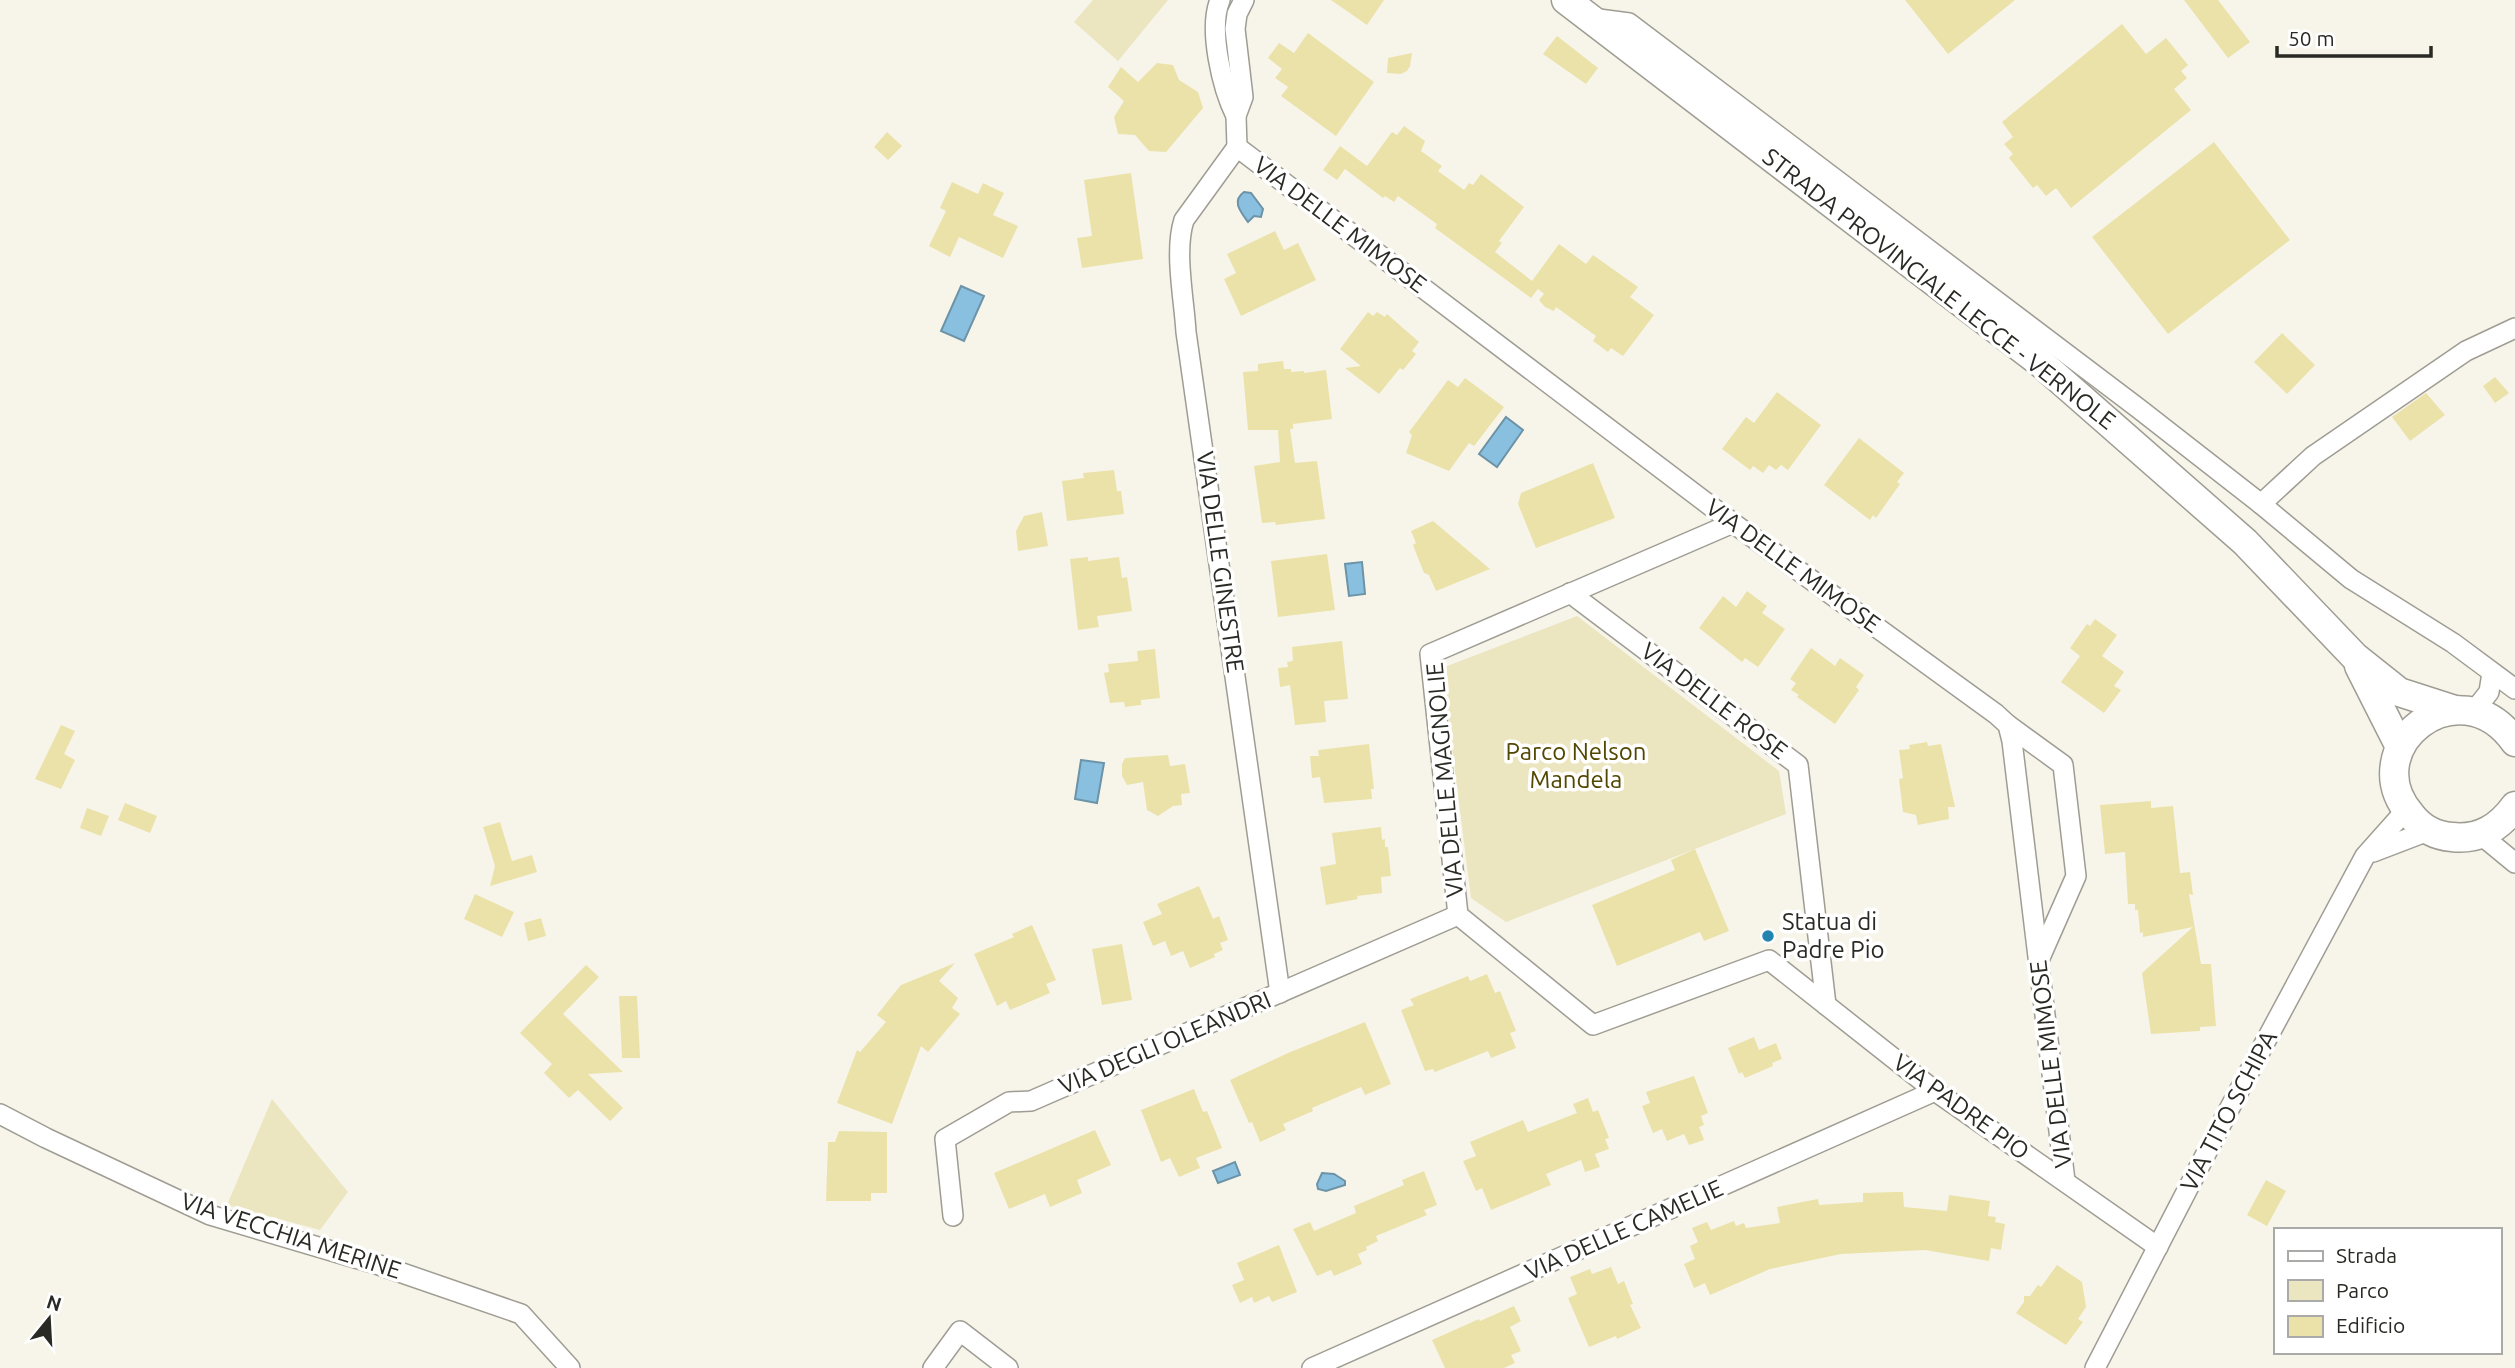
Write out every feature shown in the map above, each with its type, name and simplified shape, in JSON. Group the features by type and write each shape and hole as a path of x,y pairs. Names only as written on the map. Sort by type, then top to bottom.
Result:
{"main road":[{"name":"STRADA PROVINCIALE LECCE - VERNOLE","path":"1566,0 2042,364 2245,542 2355,657 2399,692 2491,718 2506,729 2515,742"},
{"name":"STRADA PROVINCIALE LECCE - VERNOLE","path":"2355,657 2400,747"},
{"path":"2464,710 2438,713 2422,721 2409,733 2400,747 2395,768 2397,790 2406,810 2428,831 2445,837 2463,838 2481,835 2512,815"}],"street":[{"name":"VIA DELLE MIMOSE","path":"1220,0 1215,12 1216,33 1228,99 1236,116"},
{"name":"VIA DELLE MIMOSE","path":"1244,0 1237,14 1235,29 1243,97 1236,116 1237,147 1733,523 2008,725 2065,1181"},
{"path":"1590,18 1629,23 2116,391 2261,504 2351,579 2453,643 2515,689"},
{"name":"VIA DELLE GINESTRE","path":"1237,147 1184,220 1180,234 1180,250 1186,332 1280,993"},
{"path":"2261,504 2313,456 2466,351 2515,328"},
{"name":"VIA DELLE MAGNOLIE","path":"1733,523 1430,654 1458,915 1593,1024 1769,960"},
{"name":"VIA DELLE ROSE","path":"1570,593 1798,765 1826,1005"},
{"path":"2464,710 2488,692 2492,673"},
{"path":"2008,725 2063,765 2076,876 2038,961"},
{"name":"VIA TITO SCHIPA","path":"2095,1368 2226,1115 2365,856 2406,810"},
{"path":"2365,856 2399,840 2428,831"},
{"path":"2481,835 2515,863"},
{"name":"VIA DEGLI OLEANDRI","path":"953,1216 945,1139 1009,1102 1031,1101 1458,915"},
{"name":"VIA PADRE PIO","path":"1769,960 1935,1091 2158,1247"},
{"name":"VIA DELLE CAMELIE","path":"1312,1368 1935,1091"},
{"name":"VIA VECCHIA MERINE","path":"0,1114 210,1214 379,1265 522,1314 570,1368"},
{"path":"933,1368 960,1331 1008,1368"}],"green space":[{"path":"1093,0 1168,0 1118,61 1074,22"},
{"name":"Parco Nelson Mandela","path":"1577,616 1779,771 1786,814 1506,922 1471,898 1442,668"},
{"path":"272,1099 348,1192 320,1230 227,1205"}],"water":[{"path":"1244,192 1251,193 1263,209 1261,217 1254,216 1248,222 1238,203"},
{"path":"961,286 984,296 964,341 941,331"},
{"path":"1506,417 1523,430 1497,467 1479,454"},
{"path":"1362,562 1365,594 1349,596 1345,564"},
{"path":"1081,760 1104,763 1097,803 1075,799"},
{"path":"1235,1162 1240,1175 1218,1183 1213,1171"},
{"path":"1322,1173 1334,1174 1345,1181 1345,1185 1326,1191 1318,1189 1317,1184"}],"building":[{"path":"1331,0 1384,0 1367,25"},
{"path":"1905,0 2015,0 1948,54"},
{"path":"2184,0 2218,0 2250,42 2228,58"},
{"path":"2122,24 2146,54 2166,38 2188,65 2181,71 2187,78 2174,89 2191,110 2071,208 2056,188 2046,196 2037,185 2033,188 2009,158 2013,154 2004,144 2013,137 2002,122"},
{"path":"1308,33 1374,82 1336,136 1281,96 1288,87 1275,78 1282,69 1268,58 1279,43 1294,53"},
{"path":"1557,36 1598,68 1586,84 1543,54"},
{"path":"1412,53 1407,71 1401,74 1387,73 1388,58"},
{"path":"1157,63 1173,65 1179,80 1198,92 1203,108 1166,152 1149,151 1135,135 1118,134 1114,117 1124,101 1108,87 1121,67 1138,82"},
{"path":"1404,126 1425,141 1421,151 1442,166 1438,171 1464,190 1469,183 1473,185 1481,174 1524,207 1499,241 1502,243 1495,252 1532,281 1559,244 1586,264 1593,255 1638,287 1630,297 1654,315 1623,356 1611,348 1608,352 1593,341 1596,336 1556,307 1554,311 1545,307 1539,300 1544,294 1538,289 1531,298 1435,228 1437,224 1398,196 1394,202 1385,196 1383,198 1345,169 1337,180 1323,170 1340,146 1367,166 1392,132 1397,135"},
{"path":"887,132 902,146 888,160 874,147"},
{"path":"2214,142 2290,240 2168,334 2092,237"},
{"path":"1131,173 1143,259 1082,268 1077,238 1092,236 1084,180"},
{"path":"952,182 978,194 983,183 1004,193 993,215 1018,226 1003,258 959,237 950,257 929,246 946,211 940,208"},
{"path":"1275,231 1284,250 1298,243 1316,280 1241,316 1224,279 1236,273 1227,254"},
{"path":"1368,312 1373,316 1377,312 1385,317 1387,314 1419,342 1412,351 1416,354 1403,370 1400,368 1379,394 1345,368 1361,366 1340,349"},
{"path":"2282,333 2315,365 2287,394 2254,362"},
{"path":"1283,361 1284,369 1291,369 1291,372 1326,370 1332,419 1293,424 1293,429 1290,429 1295,463 1317,461 1325,519 1276,525 1275,522 1262,523 1254,466 1280,462 1278,430 1248,430 1243,372 1258,371 1258,364"},
{"path":"2495,377 2509,393 2495,403 2483,386"},
{"path":"1465,378 1504,407 1474,446 1469,443 1449,471 1406,453 1412,435 1409,432 1448,380 1458,387"},
{"path":"1777,392 1821,425 1788,470 1781,465 1776,470 1769,465 1763,473 1753,466 1750,470 1722,449 1746,417 1754,423"},
{"path":"2426,393 2445,415 2410,441 2392,417"},
{"path":"1859,438 1904,473 1897,482 1900,484 1876,518 1873,515 1870,520 1824,485"},
{"path":"1593,463 1615,518 1536,548 1518,504 1521,493"},
{"path":"1114,470 1117,491 1121,491 1124,514 1067,521 1062,481 1084,478 1083,473"},
{"path":"1042,512 1048,546 1018,551 1016,531 1024,516"},
{"path":"1433,521 1490,569 1436,591 1429,575 1424,573 1413,545 1416,543 1411,531"},
{"path":"1327,554 1335,610 1278,617 1271,561"},
{"path":"1088,557 1088,561 1119,557 1122,578 1127,577 1132,611 1097,616 1099,627 1078,630 1070,559"},
{"path":"1747,591 1767,606 1762,613 1785,629 1758,667 1745,658 1742,662 1699,628 1723,596 1736,607"},
{"path":"2095,619 2117,635 2102,656 2124,672 2114,686 2121,690 2104,713 2061,682 2080,656 2070,648 2087,624 2090,626"},
{"path":"1342,641 1348,699 1324,701 1326,722 1295,725 1290,685 1280,687 1278,668 1288,667 1287,662 1293,661 1292,647"},
{"path":"1811,648 1835,666 1840,658 1864,675 1856,687 1859,690 1835,724 1791,690 1796,683 1790,679"},
{"path":"1155,649 1160,698 1141,700 1141,705 1125,707 1124,702 1110,703 1104,673 1109,672 1108,664 1138,661 1137,651"},
{"path":"61,725 75,731 64,754 75,760 61,789 35,779"},
{"path":"1927,742 1928,746 1941,744 1955,807 1948,807 1949,819 1918,825 1916,815 1903,812 1899,779 1903,778 1899,750"},
{"path":"1369,744 1374,789 1371,789 1372,799 1324,803 1320,777 1312,778 1310,756 1319,756 1318,750"},
{"path":"1168,755 1170,766 1185,764 1190,793 1181,794 1182,805 1173,806 1158,816 1147,810 1143,782 1127,785 1122,776 1122,764 1125,758"},
{"path":"2151,801 2151,808 2173,806 2180,873 2190,872 2193,895 2189,894 2201,964 2211,964 2216,1026 2200,1027 2200,1031 2151,1034 2142,973 2193,927 2143,937 2143,932 2140,933 2138,910 2135,910 2135,904 2128,904 2125,852 2105,854 2100,805"},
{"path":"125,803 157,816 150,833 118,820"},
{"path":"87,808 109,816 101,836 80,828"},
{"path":"500,822 512,861 532,855 537,872 490,886 495,866 483,827"},
{"path":"1381,827 1382,840 1385,839 1385,847 1388,847 1391,876 1381,877 1382,893 1357,896 1358,899 1326,905 1320,867 1336,864 1332,833"},
{"path":"1695,849 1729,931 1704,941 1700,932 1617,966 1592,905 1675,870 1671,860"},
{"path":"1199,886 1213,919 1219,916 1228,940 1220,943 1223,950 1214,954 1215,957 1190,968 1183,951 1171,956 1165,941 1153,946 1143,922 1162,914 1157,904"},
{"path":"475,894 514,912 502,937 464,919"},
{"path":"541,918 546,936 528,941 524,923"},
{"path":"1032,925 1056,980 1046,984 1050,993 1010,1010 1006,1001 997,1006 974,954 1014,937 1012,934"},
{"path":"1122,944 1132,1000 1102,1005 1092,949"},
{"path":"955,963 939,981 958,998 952,1008 960,1014 928,1052 921,1046 892,1124 837,1103 857,1050 860,1052 886,1022 877,1015 901,985"},
{"path":"586,965 599,977 563,1014 623,1072 588,1074 623,1108 610,1121 578,1090 569,1098 544,1073 552,1064 520,1033"},
{"path":"1487,974 1495,993 1500,991 1516,1031 1510,1033 1516,1048 1491,1058 1488,1051 1435,1072 1433,1069 1425,1071 1401,1010 1414,1005 1410,999 1468,976 1470,981"},
{"path":"619,996 637,996 640,1058 622,1058"},
{"path":"1365,1022 1391,1084 1365,1095 1361,1087 1312,1108 1313,1111 1283,1124 1286,1130 1260,1142 1230,1080"},
{"path":"1754,1037 1759,1050 1776,1043 1782,1059 1772,1063 1773,1066 1745,1078 1742,1072 1739,1074 1728,1048"},
{"path":"1694,1076 1708,1113 1701,1116 1704,1125 1699,1127 1704,1140 1689,1145 1684,1134 1667,1141 1662,1129 1653,1133 1642,1106 1650,1103 1646,1092"},
{"path":"1194,1089 1203,1112 1207,1111 1222,1148 1196,1158 1200,1168 1179,1177 1170,1158 1161,1162 1141,1110"},
{"path":"1588,1098 1593,1112 1598,1110 1609,1138 1605,1139 1609,1149 1595,1154 1600,1167 1585,1172 1581,1160 1546,1174 1551,1185 1491,1210 1482,1188 1476,1191 1463,1161 1476,1156 1470,1142 1523,1120 1528,1132 1577,1113 1573,1104"},
{"path":"1095,1130 1111,1165 1077,1180 1082,1193 1050,1207 1045,1194 1009,1209 994,1173"},
{"path":"839,1131 887,1132 887,1193 871,1193 871,1201 826,1201 828,1142 835,1142"},
{"path":"1424,1171 1437,1205 1424,1210 1427,1215 1376,1236 1378,1241 1358,1254 1362,1264 1334,1276 1331,1270 1317,1276 1293,1229 1310,1222 1314,1231 1356,1213 1354,1206 1404,1185 1402,1180"},
{"path":"2266,1180 2286,1191 2267,1226 2247,1215"},
{"path":"1903,1192 1904,1207 1947,1211 1949,1195 1990,1201 1988,1216 1996,1217 1995,1222 2005,1224 2001,1250 1991,1248 1989,1261 1925,1250 1841,1254 1770,1269 1710,1295 1705,1283 1694,1288 1684,1264 1695,1259 1690,1246 1698,1242 1692,1228 1707,1222 1711,1230 1734,1221 1736,1226 1744,1223 1746,1228 1780,1223 1777,1207 1818,1199 1819,1205 1863,1202 1863,1193"},
{"path":"1279,1245 1297,1292 1272,1302 1269,1296 1254,1303 1252,1297 1240,1303 1232,1285 1244,1280 1237,1263"},
{"path":"2057,1265 2082,1282 2086,1307 2078,1319 2083,1322 2066,1345 2016,1313 2024,1302 2024,1296 2030,1296 2038,1285 2041,1287"},
{"path":"1611,1267 1618,1284 1624,1281 1633,1304 1630,1305 1641,1328 1589,1347 1568,1298 1577,1294 1570,1277 1590,1269 1592,1274"},
{"path":"1514,1306 1521,1321 1510,1327 1521,1351 1511,1355 1515,1363 1504,1368 1445,1368 1432,1340"}],"place":[{"name":"Statua di Padre Pio","path":"1768,936"}]}
